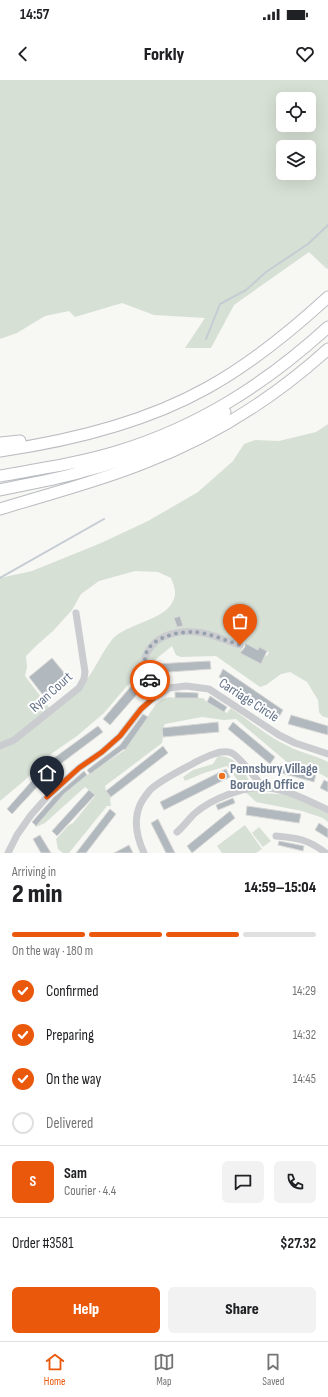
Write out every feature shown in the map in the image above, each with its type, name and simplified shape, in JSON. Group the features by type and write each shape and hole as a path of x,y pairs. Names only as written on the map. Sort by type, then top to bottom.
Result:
{"highway":[{"path":"0,451 67,438 121,424 166,408 207,388 245,364 273,344 328,297"},
{"path":"0,490 98,468 160,446 212,420 238,404 256,391 328,327"},
{"path":"0,509 126,470 193,442 236,418 273,394 308,367 328,349"},
{"path":"0,476 81,461 118,451 155,438 177,429 224,405 260,382 287,362"},
{"path":"0,443 67,438"}],"street":[{"name":"Ryan Court","path":"0,746 14,740 79,688 84,679 85,672 76,613"},
{"path":"157,695 145,668 145,654 158,640 177,633 196,632 240,645"},
{"name":"Carriage Circle","path":"8,853 17,835 31,815 47,797 68,777 102,752 120,736 141,709 157,695 169,688 193,686 208,690 295,744 328,754"},
{"path":"144,853 136,828 139,806 150,790 159,783 212,754 226,752 231,753 238,758 262,787"},
{"path":"177,832 194,814 213,801 242,790 262,787 276,789 299,796 328,810"},
{"path":"276,836 309,842 326,853"}],"shaded area":[{"path":"0,80 328,80 327,269 309,252 234,305 211,348 185,348 205,318 154,315 122,303 75,317 69,311 45,316 17,333 0,339"},
{"path":"328,424 328,718 322,716 319,712 318,700 307,682 290,672 281,674 266,685 260,687 216,656 181,657 176,655 172,646 145,668 126,687 104,713 77,736 51,754 25,780 0,801 0,578 32,571 101,543 148,521 198,492 233,461 244,444 255,440 279,441 316,432","holes":["135,571 158,572 171,578 175,592 173,602 160,614 117,635 106,648 93,671 82,685 51,710 25,676 27,667 26,656 53,631 72,610 81,594 99,581","245,643 258,650 259,648 269,652 267,656 265,655 261,664 240,653"]},
{"path":"170,697 203,698 207,702 227,713 231,708 280,742 328,762 328,778 317,772 288,763 236,719 224,720 202,717 165,724 162,743 105,786 106,791 111,797 111,806 107,806 69,853 63,853 58,849 56,839 69,825 73,823 95,795 85,787 45,823 36,827 35,826 63,795 87,775 125,750 156,704 163,699"},
{"path":"218,756 232,759 236,762 245,773 252,787 256,790 264,793 292,796 302,800 328,814 328,822 323,818 302,811 256,802 242,790 239,782 227,766 185,781 183,777 193,770 213,764"},
{"path":"245,825 262,849 256,853 222,853 217,846"},
{"path":"259,827 271,841 263,847 252,833"}],"building":[{"path":"180,616 183,626 177,627 174,618"},
{"path":"245,643 258,650 259,647 267,651 261,664 240,653 245,647"},
{"path":"52,658 70,680 46,699 29,677"},
{"path":"210,661 211,669 155,673 154,664"},
{"path":"223,669 283,710 279,717 219,677"},
{"path":"139,677 146,684 110,725 103,719"},
{"path":"175,692 198,693 198,698 175,698"},
{"path":"210,696 227,707 224,712 207,702"},
{"path":"143,714 148,717 125,750 124,749 90,774 87,770 120,745"},
{"path":"291,715 328,726 328,735 288,724"},
{"path":"218,722 219,732 163,737 162,728"},
{"path":"233,722 275,757 270,764 228,729"},
{"path":"98,726 103,732 59,765 54,758"},
{"path":"163,746 168,753 111,797 106,791"},
{"path":"280,764 316,774 314,782 278,772"},
{"path":"44,767 50,773 12,814 7,809"},
{"path":"226,769 230,777 164,810 160,802"},
{"path":"84,771 87,775 64,794 36,826 32,822 54,797"},
{"path":"324,780 328,782 328,792 320,788"},
{"path":"89,790 95,795 57,836 52,831"},
{"path":"233,798 235,803 218,810 216,805"},
{"path":"247,806 301,814 299,823 246,815"},
{"path":"110,809 116,814 86,853 76,853"},
{"path":"230,811 235,818 192,853 187,846"},
{"path":"158,819 175,853 166,853 151,823"},
{"path":"319,823 328,829 328,838 315,830"},
{"path":"40,835 51,853 41,853 33,839"},
{"path":"279,841 304,846 303,851 278,845"},
{"path":"129,845 133,853 114,853"}],"waterway":[{"path":"206,339 220,304 246,290 266,272 308,244 328,225"},
{"path":"0,578 104,519"}],"way so far":[{"path":"150,680 145,666 145,654 152,645 164,636 177,633 196,632 240,645"}],"place":[{"name":"Pennsbury Village Borough Office","path":"222,776"}],"route":[{"path":"47,797 79,768 102,752 120,736 141,709 157,695 150,680"}]}
